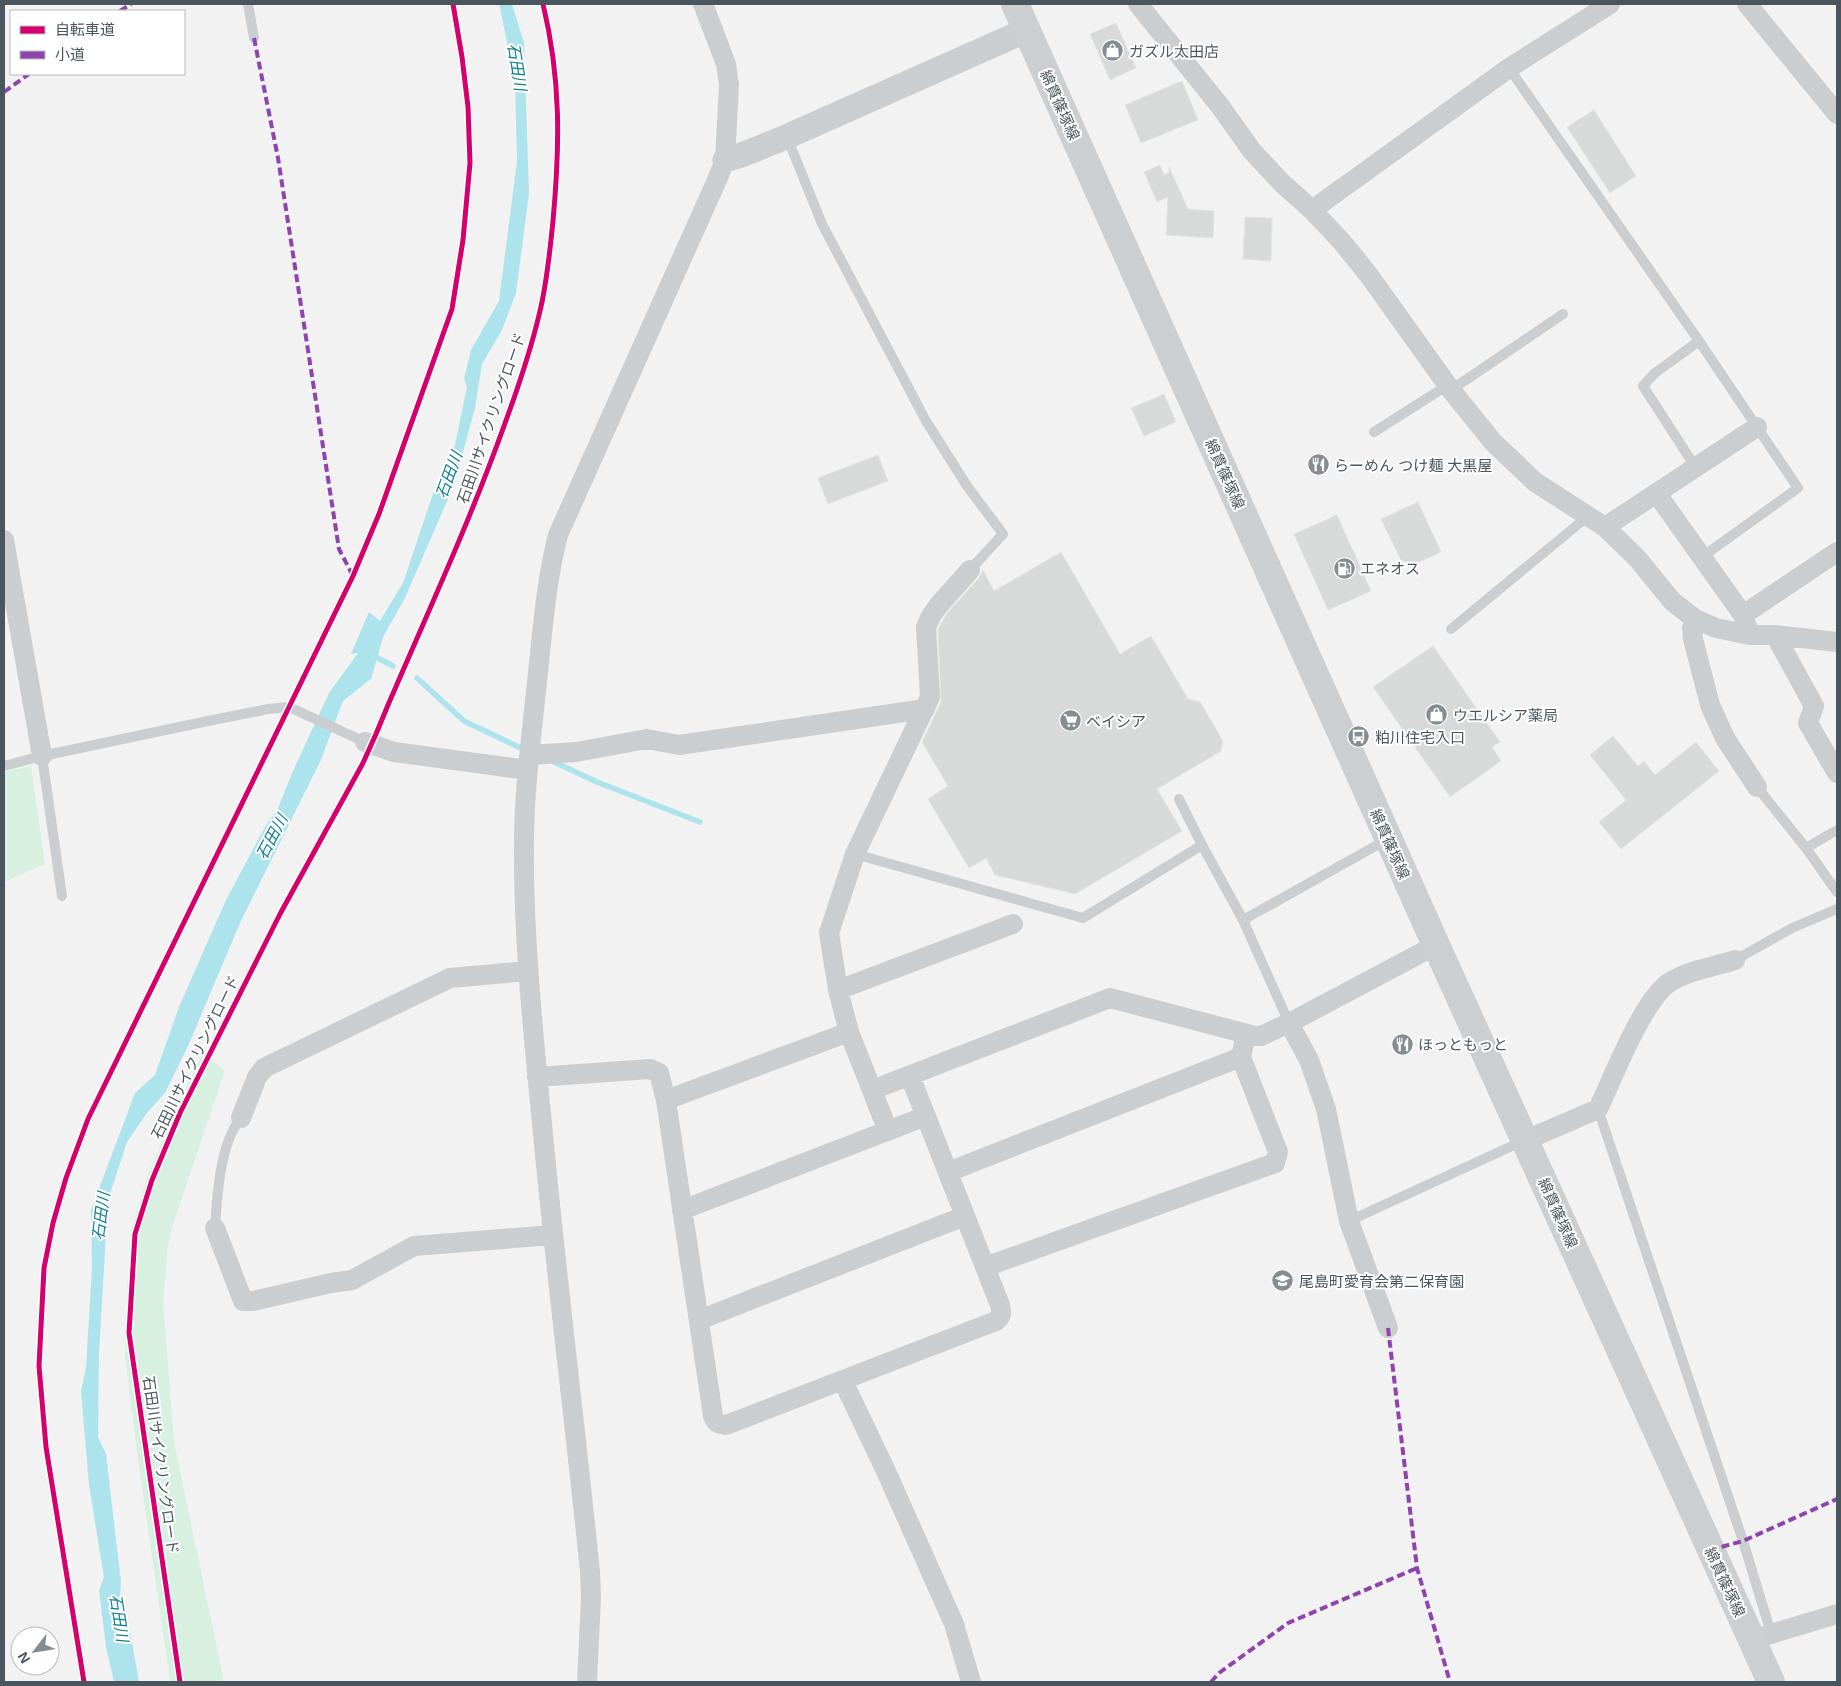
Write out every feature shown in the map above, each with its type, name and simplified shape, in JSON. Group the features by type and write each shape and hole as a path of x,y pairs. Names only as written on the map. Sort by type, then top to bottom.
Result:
{"main road":[{"name":"綿貫篠塚線","path":"1015,4 1436,945 1761,1637 1771,1682"}],"street":[{"path":"587,1682 590,1572 569,1368 552,1235 528,971 524,839 529,763 553,555 558,535 718,180 725,160 729,84 726,64 703,4"},
{"path":"1138,4 1220,106 1252,150 1282,183 1312,210 1342,242 1368,274 1450,387 1493,442 1535,482 1605,527 1637,558 1672,601 1695,619 1716,628 1750,634 1837,642"},
{"path":"1312,210 1509,68 1610,4"},
{"path":"1747,4 1837,114"},
{"path":"725,160 786,136 1027,30"},
{"path":"1605,527 1757,427"},
{"path":"1657,494 1743,615 1750,634"},
{"path":"4,540 42,756"},
{"path":"1743,615 1837,552"},
{"path":"888,1130 849,1032 838,990 829,933 855,854 930,697 926,627 930,616 970,570"},
{"path":"1695,619 1692,628 1693,639 1710,706 1725,738 1758,787"},
{"path":"1775,635 1814,706 1808,723 1837,773"},
{"path":"361,740 394,752 529,763 647,739 679,745 925,710"},
{"path":"838,990 1012,924"},
{"path":"872,1090 1110,998 1246,1034 1262,1036 1436,945"},
{"path":"1526,1140 1598,1109 1642,1016 1659,990 1685,974 1735,960"},
{"path":"242,1118 257,1077 264,1068 450,978 528,971"},
{"path":"1289,1023 1309,1060 1326,1109 1349,1220 1388,1328"},
{"path":"666,1100 849,1032"},
{"path":"985,1266 1275,1162 1278,1152 1242,1056 1246,1034"},
{"path":"948,1172 1242,1056"},
{"path":"537,1077 650,1070 658,1073 661,1078 666,1100 712,1416 715,1422 726,1425 996,1321 1000,1317 1002,1313 1000,1305 910,1076"},
{"path":"682,1210 926,1116"},
{"path":"699,1320 965,1216"},
{"path":"215,1228 243,1301 253,1301 352,1280 414,1246 552,1235"},
{"path":"843,1380 886,1469 954,1624 971,1682"},
{"path":"1761,1637 1837,1614"}],"lane":[{"path":"248,4 254,38"},
{"path":"1509,68 1700,342 1798,488 1702,557"},
{"path":"786,136 822,224 926,421 967,486 1003,534 970,570"},
{"path":"1374,432 1450,387 1563,314"},
{"path":"1696,468 1643,386 1655,373 1700,342"},
{"path":"1451,629 1587,516"},
{"path":"4,766 42,756 268,709 289,707 361,740"},
{"path":"42,756 62,896"},
{"path":"1758,787 1806,848 1837,892"},
{"path":"1179,799 1243,920 1289,1023"},
{"path":"1806,848 1837,830"},
{"path":"1243,920 1388,839"},
{"path":"855,854 1083,918 1202,845"},
{"path":"1735,960 1792,928 1837,909"},
{"path":"1598,1109 1743,1541 1761,1637"},
{"path":"215,1228 218,1184 234,1127 242,1118"},
{"path":"1349,1220 1526,1140"}],"green space":[{"path":"31,766 45,864 4,882 4,772"},
{"path":"203,1053 225,1071 173,1224 168,1245 163,1302 174,1442 224,1682 170,1682 125,1356 127,1290 132,1227 149,1172"}],"water":[{"name":"石田川","path":"499,4 512,4 524,43 529,194 516,293 502,330 482,364 475,408 454,485 405,598 383,637 371,679 343,701 320,762 240,923 188,1046 165,1093 147,1113 127,1142 108,1200 99,1353 98,1437 106,1454 121,1582 120,1595 130,1631 139,1682 114,1682 106,1647 99,1590 104,1577 89,1485 81,1391 86,1368 92,1267 91,1210 135,1093 155,1075 179,1007 226,900 265,827 278,808 329,693 358,653 351,654 369,612 380,621 403,583 435,488 451,464 467,387 464,379 471,350 499,301 517,161 515,80"}],"building":[{"path":"1116,23 1136,68 1110,80 1090,34"},
{"path":"1182,81 1198,120 1141,143 1125,105"},
{"path":"1594,110 1636,176 1610,193 1567,127"},
{"path":"1160,165 1164,175 1169,173 1169,167 1188,209 1214,211 1213,238 1166,235 1168,197 1157,202 1144,172"},
{"path":"1245,217 1272,218 1271,261 1243,259"},
{"path":"1164,394 1176,422 1144,436 1131,408"},
{"path":"878,455 888,481 828,504 818,478"},
{"path":"1418,502 1441,552 1413,565 1401,560 1381,519"},
{"path":"1337,515 1371,591 1328,610 1294,534"},
{"name":"ベイシア","path":"1061,552 1120,654 1151,636 1188,699 1200,702 1223,741 1221,751 1157,789 1182,831 1075,894 995,875 986,858 969,868 928,799 948,786 922,742 941,702 938,629 947,613 979,578 983,570 994,591"},
{"name":"ウエルシア薬局","path":"1433,646 1500,742 1492,747 1501,761 1450,797 1373,687"},
{"path":"1613,736 1638,766 1644,761 1655,775 1696,742 1719,771 1621,849 1599,822 1626,800 1590,755"}],"waterway":[{"path":"370,654 393,666"},
{"path":"417,678 464,721 527,751"},
{"path":"552,761 597,782 700,822"}],"marked path":[{"path":"122,10 131,4"},
{"path":"254,38 278,158 339,549 353,576"},
{"path":"4,92 28,75"},
{"path":"1388,1328 1417,1568 1450,1682"},
{"path":"1710,1550 1743,1541 1837,1499"},
{"path":"1211,1682 1219,1673 1288,1623 1417,1568"}],"cycle path":[{"path":"84,1682 46,1447 39,1366 44,1268 53,1223 66,1178 88,1119 353,576 379,514 452,309 463,240 470,163 468,107 453,4"},
{"name":"石田川サイクリングロード","path":"180,1682 129,1333 135,1234 152,1180 180,1113 280,914 363,763 463,532 519,383 533,340 545,289 551,244 557,165 556,85 543,4"}],"place":[{"name":"ガズル太田店","path":"1113,51"},
{"name":"らーめん つけ麺 大黒屋","path":"1318,465"},
{"name":"エネオス","path":"1344,568"},
{"name":"ウエルシア薬局","path":"1437,715"},
{"name":"ベイシア","path":"1070,721"},
{"name":"粕川住宅入口","path":"1359,737"},
{"name":"ほっともっと","path":"1402,1044"},
{"name":"尾島町愛育会第二保育園","path":"1283,1281"}]}
